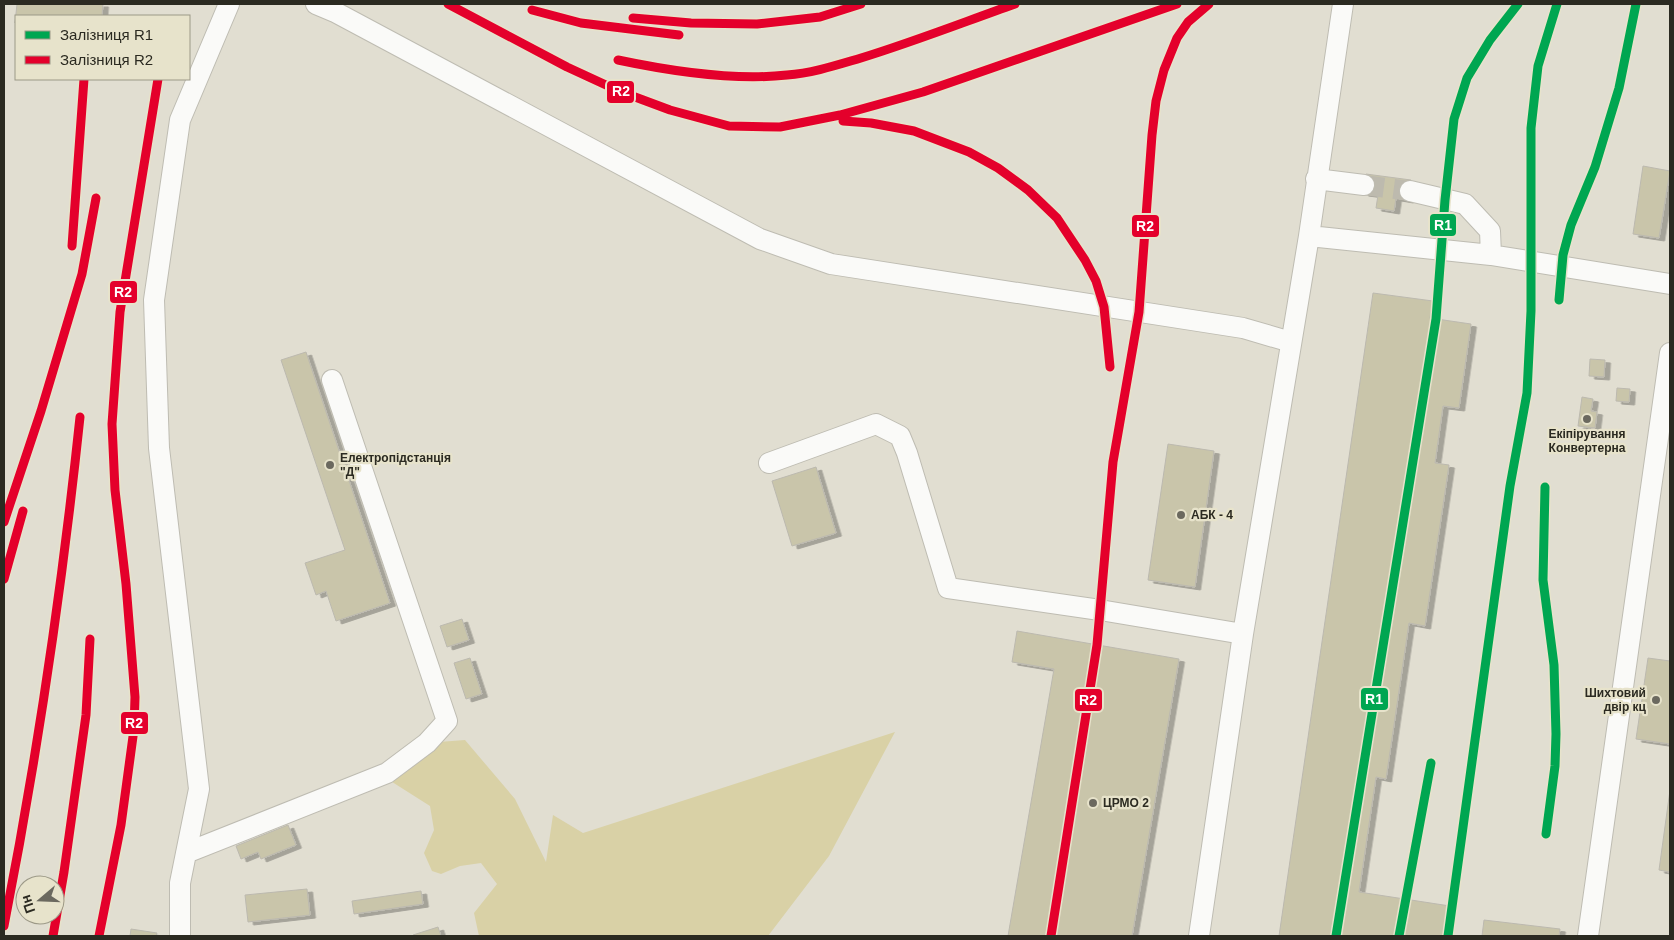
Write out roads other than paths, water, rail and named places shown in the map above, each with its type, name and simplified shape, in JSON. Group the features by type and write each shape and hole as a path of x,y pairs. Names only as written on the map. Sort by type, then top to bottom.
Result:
{"street":[{"path":"180,936 180,883 199,789 159,448 154,300 180,120 229,4"},
{"path":"316,4 335,12 760,239 831,264 1242,328 1291,342"},
{"path":"1199,936 1243,634 1308,236 1343,4"},
{"path":"1316,179 1364,184"},
{"path":"1410,191 1465,204 1490,232 1491,255"},
{"path":"1308,236 1491,255 1670,284"},
{"path":"1588,936 1670,353"},
{"path":"186,854 387,773 427,743 447,721 332,380"},
{"path":"769,462 876,424 900,436 907,453 948,588 1100,610 1243,634"}],"tunnel":[{"path":"1364,185 1410,191"}],"rail line":[{"name":"R2","path":"448,4 567,67 619,91 670,110 729,126 780,127 840,115 923,92 1177,4"},
{"name":"R2","path":"633,18 691,23 757,24 820,17 861,4"},
{"name":"R2","path":"618,60 659,68 724,76 767,77 797,74 880,52 1015,4"},
{"name":"R2","path":"1051,936 1097,645 1113,462 1139,312 1156,101 1164,70 1177,38 1188,22 1209,4"},
{"name":"R1","path":"1336,936 1436,319 1445,200 1454,119 1467,78 1490,40 1518,4"},
{"name":"R1","path":"1448,936 1510,486 1527,393 1531,311 1531,128 1538,66 1557,4"},
{"name":"R1","path":"1559,300 1563,255 1571,225 1595,167 1619,88 1636,4"},
{"name":"R2","path":"532,10 581,23 679,35"},
{"name":"R2","path":"72,246 84,80"},
{"name":"R2","path":"99,936 121,825 134,729 135,697 126,584 115,490 112,424 120,312 158,80"},
{"name":"R2","path":"843,121 871,123 914,131 969,152 998,168 1028,190 1057,218 1085,260 1096,281 1104,307 1110,367"},
{"name":"R2","path":"4,522 41,411 82,274 96,198"},
{"name":"R2","path":"4,926 48,673 80,417"},
{"name":"R1","path":"1545,487 1543,580 1554,665 1556,734 1555,766 1546,834"},
{"name":"R2","path":"4,579 23,511"},
{"name":"R2","path":"53,936 86,715 90,639"},
{"name":"R1","path":"1399,936 1431,763"}],"place":[{"name":"Екіпірування Конвертерна","path":"1587,419"},
{"name":"Електропідстанція \"Д\"","path":"330,465"},
{"name":"АБК - 4","path":"1181,515"},
{"name":"Шихтовий двір кц","path":"1656,700"},
{"name":"ЦРМО 2","path":"1093,803"}]}
